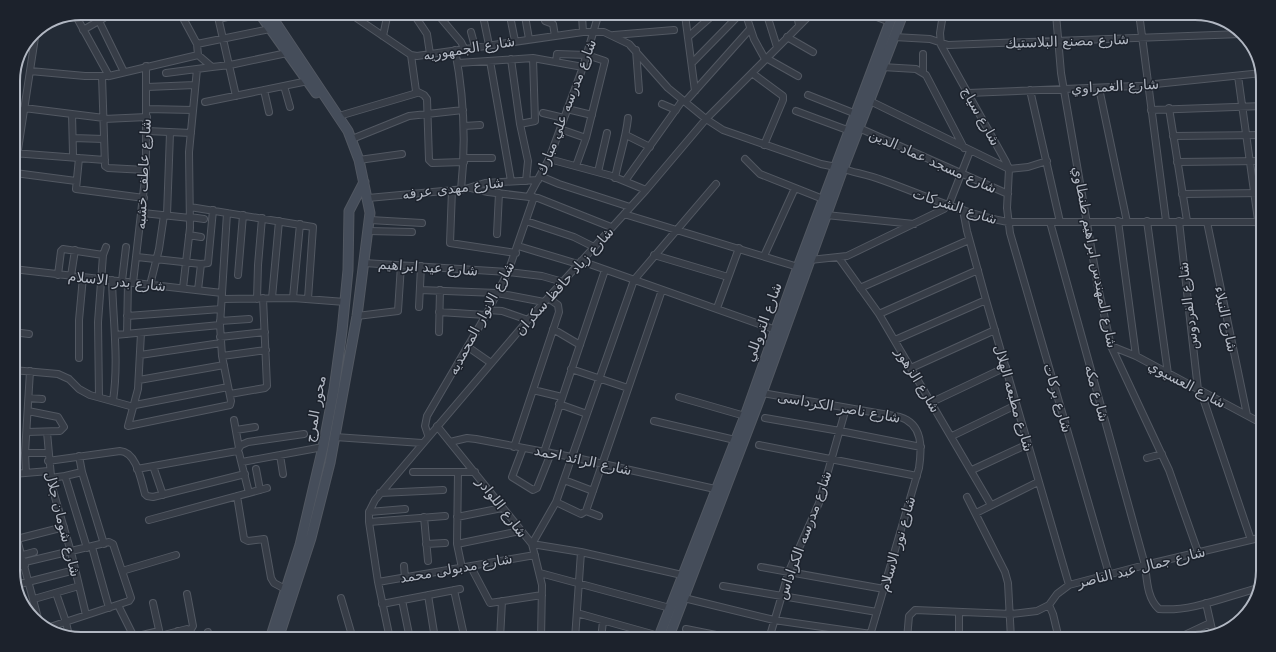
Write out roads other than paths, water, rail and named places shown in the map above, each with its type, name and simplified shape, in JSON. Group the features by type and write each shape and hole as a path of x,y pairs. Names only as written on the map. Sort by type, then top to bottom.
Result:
{"street":[{"path":"77,20 106,76 104,139 105,160 107,167 146,170"},
{"path":"83,30 102,20 124,72"},
{"path":"184,20 197,44 198,55 212,67"},
{"path":"218,20 236,96"},
{"name":"محور المرج","path":"264,20 318,95 324,97"},
{"name":"محور المرج","path":"274,20 323,92 324,97 339,116 352,139 359,160 368,198 370,220 357,316 335,437 316,519 275,632"},
{"name":"شارع الجمهوريه","path":"360,20 410,55 430,54 583,32 595,31 613,35"},
{"path":"383,36 386,20"},
{"path":"418,20 428,34 430,54"},
{"path":"442,20 461,42 464,48"},
{"path":"484,20 489,45"},
{"path":"511,20 515,41"},
{"path":"526,20 529,39"},
{"path":"545,20 554,24 555,36"},
{"path":"582,20 583,32"},
{"name":"شارع مدرسه علي مبارك","path":"532,196 549,159 583,68 597,20"},
{"path":"686,20 696,91"},
{"path":"688,36 707,20"},
{"path":"692,64 734,20"},
{"path":"747,20 750,29 765,59 798,76"},
{"path":"769,20 777,47"},
{"path":"798,20 799,25"},
{"name":"شارع زياد حافظ سكران","path":"369,512 380,493 428,435 528,320 646,190 706,119 804,20"},
{"name":"شارع التروللي","path":"855,130 856,114 891,20"},
{"name":"شارع التروللي","path":"660,632 715,488 745,416 823,199 870,101 901,20"},
{"path":"940,42 942,20"},
{"name":"شارع المهندس ابراهيم طنطاوي","path":"1056,20 1057,41 1064,89 1088,221 1098,287 1111,346 1162,454 1198,552"},
{"path":"1140,20 1166,221"},
{"path":"197,44 270,29"},
{"path":"625,181 676,110 696,91 750,29"},
{"path":"613,35 674,30"},
{"path":"471,32 475,47"},
{"name":"شارع مصنع البلاستيك","path":"894,37 930,39 948,45 1234,34"},
{"name":"شارع الشركات","path":"613,35 636,50 661,81 684,102 723,130 764,145 881,179 963,210 1008,222 1256,222"},
{"path":"787,37 813,52"},
{"name":"شارع سياج","path":"940,42 1008,169 1008,222"},
{"path":"20,130 34,43"},
{"path":"455,50 458,63 464,126 464,160 461,190"},
{"path":"636,50 639,90"},
{"path":"166,73 230,65 287,53"},
{"path":"556,62 557,54 587,55 604,59 605,61 586,138 576,166"},
{"path":"923,54 923,72"},
{"path":"30,71 106,76 198,55"},
{"path":"410,55 417,93"},
{"path":"458,63 533,58 583,68"},
{"path":"520,124 535,121 533,58"},
{"path":"511,59 520,124 528,161 526,181"},
{"path":"490,61 511,181"},
{"name":"شارع عاطف خشبه","path":"128,282 137,257 143,213 147,131 146,66"},
{"path":"882,68 916,69 923,72 929,79 964,148"},
{"path":"183,288 189,235 189,161 197,69"},
{"path":"752,73 782,94 783,98 764,145"},
{"name":"شارع الغمراوي","path":"968,93 1148,85 1256,74"},
{"path":"1238,76 1241,106 1256,203"},
{"path":"205,102 308,81"},
{"path":"147,87 195,85"},
{"path":"284,86 290,107"},
{"path":"1099,88 1127,222"},
{"path":"264,90 269,112"},
{"path":"1030,90 1060,222"},
{"path":"339,116 417,93 426,97 430,162 492,158"},
{"path":"808,95 856,114"},
{"path":"870,101 970,152 1008,169 1028,167 1047,161"},
{"path":"662,104 676,110"},
{"path":"1151,110 1169,108 1256,106"},
{"path":"24,108 104,119 147,117"},
{"path":"147,108 193,110"},
{"path":"1169,108 1187,221"},
{"path":"567,109 592,115"},
{"path":"352,139 409,116 463,110"},
{"name":"شارع مسجد عماد الدين","path":"796,111 855,130 1008,194"},
{"path":"543,113 564,118"},
{"path":"72,114 73,154"},
{"path":"615,178 618,159 626,135 628,118"},
{"path":"464,126 480,125"},
{"path":"560,129 586,138"},
{"path":"147,131 191,133"},
{"path":"150,285 165,215 170,133"},
{"path":"598,172 607,133"},
{"path":"626,135 650,147"},
{"path":"1173,136 1256,135"},
{"path":"73,138 104,139"},
{"path":"810,260 839,258 855,253 944,209 948,205 970,152"},
{"path":"20,153 105,160"},
{"path":"359,160 402,154"},
{"path":"79,158 76,181 77,189 144,198"},
{"path":"549,159 598,172 646,190"},
{"path":"745,159 760,174 823,199"},
{"path":"1177,162 1256,162"},
{"name":"شارع التروللي","path":"671,632 704,549 762,393 826,215 839,168"},
{"path":"20,174 76,181"},
{"path":"539,178 630,207"},
{"name":"شارع مهدى عرفه","path":"368,198 461,190 485,183 526,181 539,178"},
{"name":"محور المرج","path":"288,596 323,447 335,382 348,270 348,211 364,182"},
{"path":"541,632 542,595 540,573 532,544 556,502 634,280 716,184"},
{"path":"471,188 499,193 532,196 612,228"},
{"path":"764,256 795,188"},
{"path":"452,190 450,243 517,249 580,263 717,308 776,330"},
{"path":"496,234 499,193"},
{"path":"1182,194 1254,193"},
{"name":"شارع الانوار المحمديه","path":"428,435 425,426 427,416 468,347 508,272 526,221 532,196"},
{"path":"190,207 313,226 308,299"},
{"path":"137,257 207,264 213,210"},
{"name":"شارع مطبعه الهلال","path":"963,210 969,240 1069,585"},
{"path":"143,213 204,219"},
{"path":"141,333 139,380 128,426 228,406 231,404 220,340 227,213"},
{"path":"624,214 798,267"},
{"path":"238,275 243,215"},
{"path":"826,215 915,224"},
{"path":"230,394 266,387 265,332 260,298 258,265 262,218"},
{"path":"370,220 422,223"},
{"path":"272,298 279,221"},
{"path":"526,221 574,237 594,247"},
{"name":"شارع الفردوس","path":"1179,221 1199,391 1251,540"},
{"name":"شارع بركات","path":"1008,222 1109,574"},
{"name":"شارع مكه","path":"1050,222 1145,565 1149,592 1154,603 1159,609 1167,610 1206,603"},
{"path":"1118,222 1136,356"},
{"path":"1148,222 1168,374"},
{"name":"شارع النبلاء","path":"1207,222 1247,416"},
{"path":"293,298 300,224"},
{"path":"368,232 412,232"},
{"path":"189,235 201,237"},
{"path":"860,288 969,240"},
{"path":"126,246 128,282 127,334"},
{"path":"99,397 98,322 101,279 106,247"},
{"path":"717,308 739,248"},
{"path":"58,275 62,250 75,250 104,255"},
{"path":"72,276 75,250"},
{"path":"654,255 728,277"},
{"name":"شارع الزهور","path":"839,258 879,314 972,470 991,505"},
{"name":"شارع عيد ابراهيم","path":"364,263 508,272 542,276 563,282"},
{"path":"198,290 201,264"},
{"path":"357,316 398,311 401,265"},
{"path":"419,307 421,266"},
{"path":"544,452 605,270"},
{"path":"879,314 978,270"},
{"name":"شارع بدر الاسلام","path":"20,271 183,288 222,296 293,298 344,302"},
{"path":"79,358 79,320 83,277"},
{"path":"112,280 117,361 113,401"},
{"path":"420,290 497,293 546,300 558,306 559,310 514,447"},
{"path":"439,332 440,290"},
{"path":"556,502 581,514 586,511 662,290"},
{"path":"895,340 986,300"},
{"path":"127,316 221,309"},
{"path":"440,312 487,312 516,315 528,320"},
{"path":"115,335 220,323 249,318"},
{"path":"553,329 580,345"},
{"path":"911,368 995,330"},
{"path":"140,355 265,332"},
{"path":"20,333 28,334"},
{"name":"شارع العسيوي","path":"1111,346 1136,356 1256,421"},
{"path":"468,347 491,363"},
{"path":"222,356 266,350"},
{"path":"139,380 224,366"},
{"path":"932,402 1006,367"},
{"path":"571,369 628,388"},
{"path":"20,370 64,376 86,394 132,405 228,387"},
{"path":"26,472 25,453 30,371"},
{"path":"533,390 562,397"},
{"name":"شارع ناصر الكرداسى","path":"762,393 906,419 917,430 921,448"},
{"path":"679,397 745,416"},
{"path":"29,398 42,399"},
{"path":"559,404 587,414"},
{"path":"952,436 1016,405"},
{"name":"شارع مدرسه الكراداس","path":"771,632 789,571 819,503 846,408"},
{"path":"27,432 62,431 64,427 58,417 28,411"},
{"path":"765,418 840,431 921,448"},
{"path":"234,420 238,449 249,493"},
{"path":"654,421 735,440"},
{"name":"شارع اللوادر","path":"437,426 532,544 581,552 682,575"},
{"path":"236,430 255,427"},
{"name":"شارع شومان جلال","path":"47,432 50,478 71,552 86,616"},
{"path":"137,469 238,449 248,442 304,434"},
{"path":"335,437 422,443"},
{"name":"شارع الرائد احمد","path":"450,442 467,438 572,457 715,488"},
{"path":"972,470 1028,444"},
{"path":"759,445 917,476"},
{"path":"242,462 323,447"},
{"path":"523,448 512,478 533,490 537,488 551,453"},
{"name":"شارع نور الاسلام","path":"871,632 917,476 921,448"},
{"path":"48,461 124,451 131,456 147,496 154,498 245,474"},
{"path":"25,453 48,453"},
{"path":"1147,458 1162,454"},
{"path":"280,455 283,474"},
{"path":"79,456 82,472 104,544"},
{"path":"153,466 163,495"},
{"path":"256,469 260,490"},
{"path":"20,473 49,471"},
{"path":"50,478 82,472"},
{"path":"412,472 475,472"},
{"path":"458,472 457,544 462,568"},
{"path":"65,476 109,608"},
{"path":"564,480 593,491"},
{"path":"976,513 1038,482"},
{"path":"149,520 267,488"},
{"path":"380,493 443,490"},
{"path":"237,496 244,538 248,540 265,540 272,580 288,596"},
{"path":"967,497 1005,572 1008,583 1011,632"},
{"path":"457,517 502,508"},
{"path":"388,632 378,582 369,522 369,512 405,509"},
{"path":"586,511 599,516"},
{"path":"369,522 444,516"},
{"path":"424,517 428,561"},
{"path":"20,538 64,527"},
{"path":"457,544 520,531"},
{"name":"شارع جمال عبد الناصر","path":"908,632 909,616 912,611 1011,614 1037,611 1049,605 1057,594 1069,585 1256,539"},
{"path":"20,565 109,542 113,544 131,599 118,605 54,626"},
{"path":"426,544 445,543"},
{"path":"693,545 704,549"},
{"path":"20,548 34,599 34,610"},
{"path":"23,555 34,552"},
{"path":"576,632 581,552"},
{"path":"122,571 176,555"},
{"name":"شارع مدبولى محمد","path":"378,582 535,555"},
{"path":"404,566 405,578"},
{"path":"471,566 489,602 542,595"},
{"path":"761,567 884,589"},
{"path":"21,584 75,570"},
{"path":"540,573 670,608"},
{"path":"34,599 79,586"},
{"path":"723,586 877,612"},
{"path":"382,604 457,589 463,632"},
{"path":"1212,630 1206,603 1253,590"},
{"path":"56,592 68,630"},
{"path":"174,632 187,629 190,631 193,626 187,594"},
{"path":"428,595 434,632"},
{"path":"341,598 351,632"},
{"path":"684,598 774,620 846,632"},
{"path":"402,600 409,632"},
{"path":"500,632 502,601"},
{"path":"153,604 159,632"},
{"path":"118,605 132,632"},
{"path":"1049,605 1057,632"},
{"path":"959,632 960,612"},
{"path":"577,613 639,632"},
{"path":"602,632 603,621"},
{"path":"1191,632 1210,623"},
{"path":"686,629 697,632"}]}
